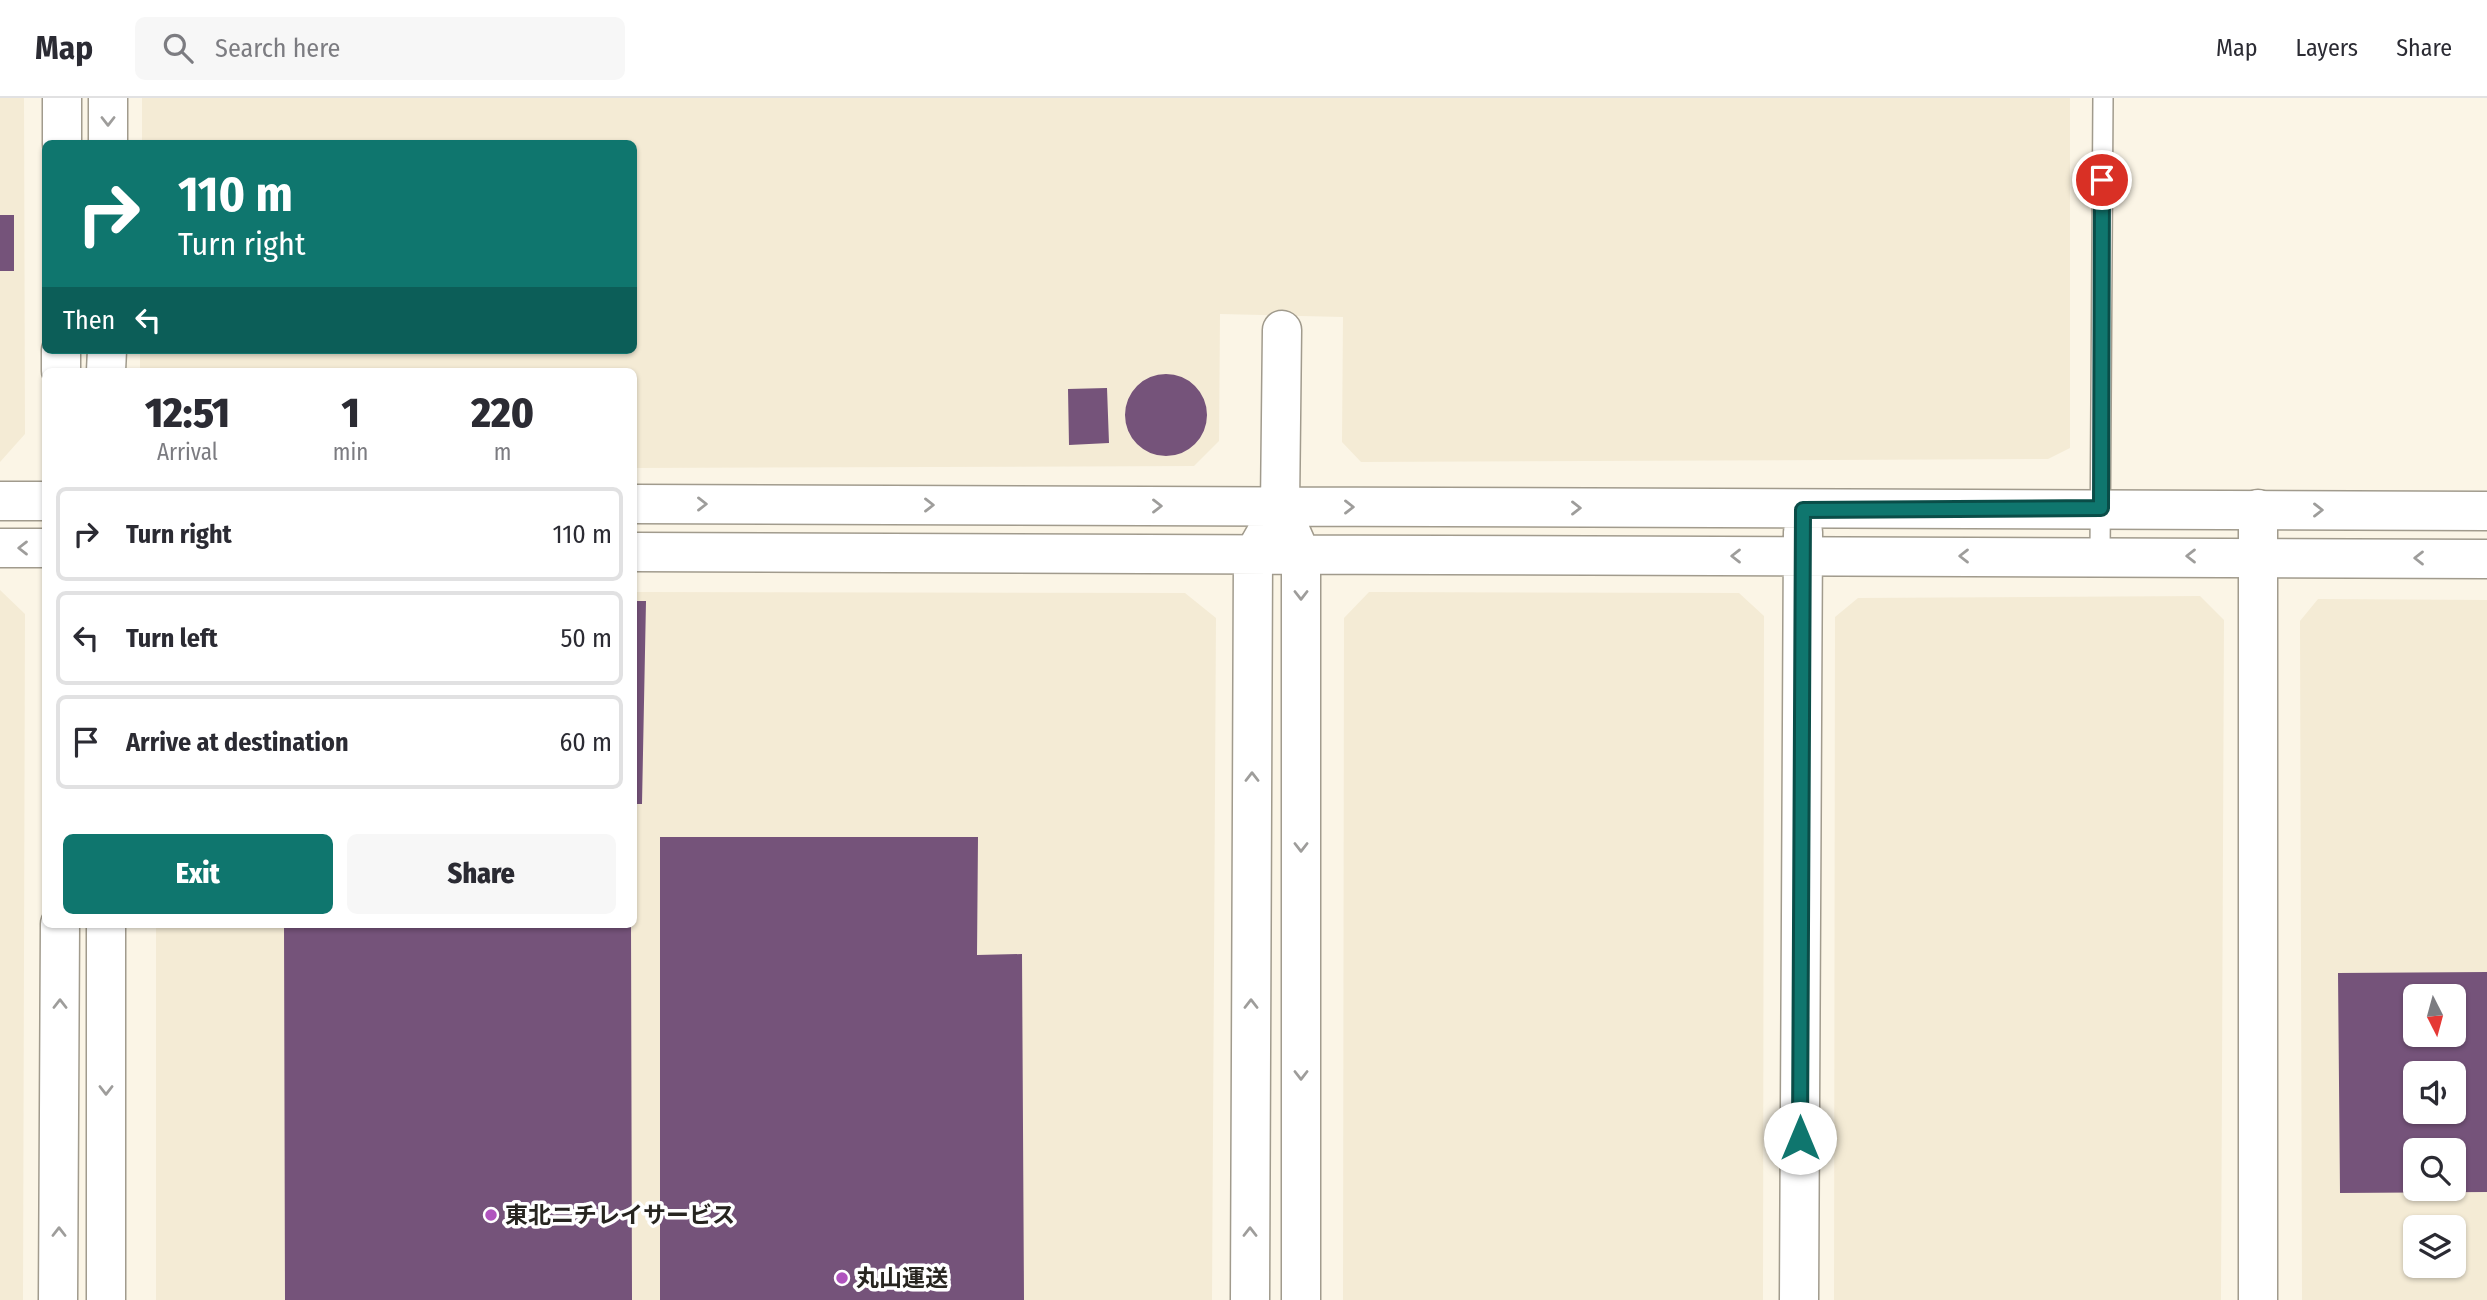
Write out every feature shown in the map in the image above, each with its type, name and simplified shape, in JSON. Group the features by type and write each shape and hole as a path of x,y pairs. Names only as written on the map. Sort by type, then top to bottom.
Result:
{"street":[{"path":"62,98 62,140"},
{"path":"108,98 108,140"},
{"path":"1282,330 1280,507 1301,555 1301,1300"},
{"path":"0,501 42,501"},
{"path":"637,504 2487,511"},
{"path":"1250,1300 1253,556 1280,507"},
{"path":"2258,509 2258,1300"},
{"path":"1799,1300 1803,510"},
{"path":"0,548 42,548"},
{"path":"637,552 2487,559"},
{"path":"58,1300 60,928"},
{"path":"106,928 106,1300"}],"lane":[{"path":"2100,556 2103,98"}],"shaded area":[{"path":"0,98 24,98 25,434 0,462"},
{"path":"142,98 2070,98 2070,448 2048,459 1361,462 1342,442 1343,317 1220,314 1219,441 1194,466 637,468 637,368 140,368 140,354 637,354 637,140 142,140"},
{"path":"0,590 25,614 23,1300 0,1300"},
{"path":"637,592 1185,593 1216,618 1212,1300 156,1300 156,928 637,928"},
{"path":"1369,592 1739,593 1764,616 1763,1300 1343,1300 1344,618"},
{"path":"2200,596 2224,620 2221,1300 1834,1300 1835,617 1858,598"},
{"path":"2318,599 2487,600 2487,1300 2302,1300 2300,621"}],"building":[{"path":"0,215 14,215 14,271 0,271"},
{"path":"1166,374 1182,377 1195,386 1204,399 1207,415 1204,431 1195,444 1182,453 1166,456 1150,453 1137,444 1128,431 1125,415 1128,399 1137,386 1150,377"},
{"path":"1107,388 1109,443 1069,445 1068,389"},
{"path":"637,601 646,601 642,804 637,804"},
{"path":"660,837 978,837 977,955 1022,954 1024,1300 660,1300"},
{"path":"284,928 631,928 632,1300 285,1300"},
{"path":"2487,972 2487,1192 2466,1192 2466,1138 2403,1138 2403,1193 2340,1193 2338,973"}],"place":[{"name":"東北ニチレイサービス","path":"491,1215"},
{"name":"丸山運送","path":"842,1278"}],"route":[{"path":"1800,1138 1803,510 2101,508 2102,180"}]}
